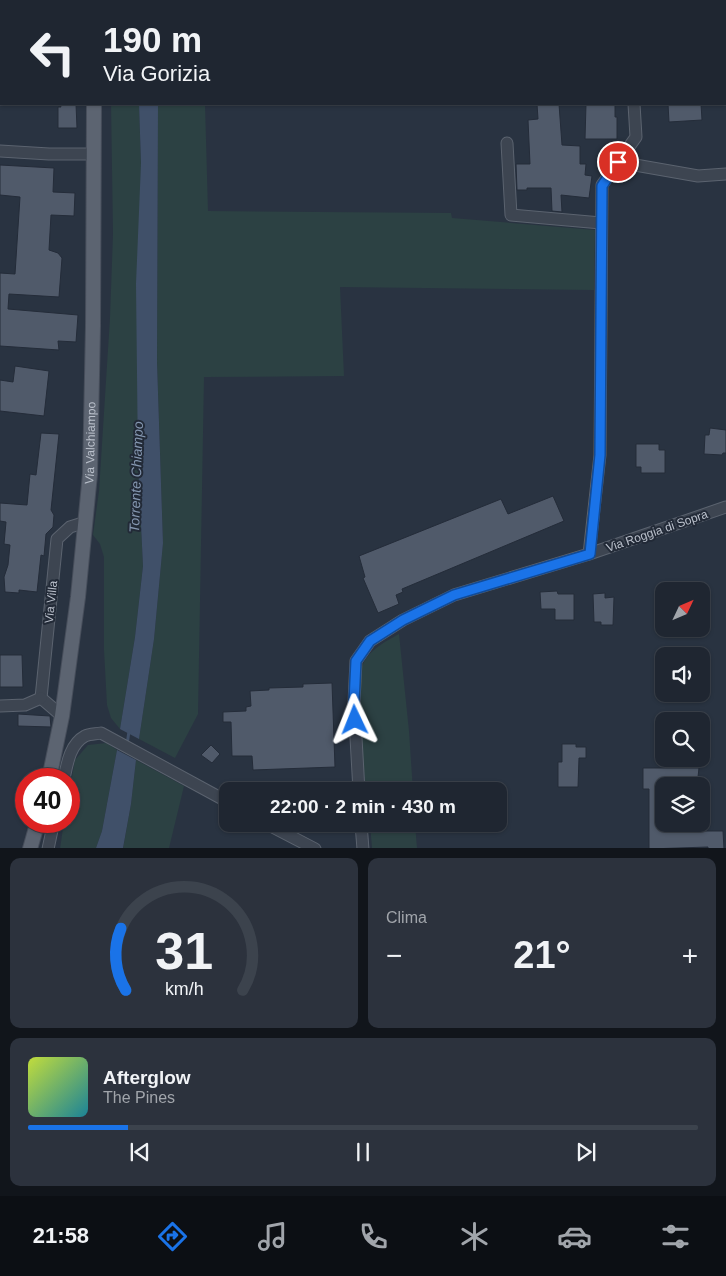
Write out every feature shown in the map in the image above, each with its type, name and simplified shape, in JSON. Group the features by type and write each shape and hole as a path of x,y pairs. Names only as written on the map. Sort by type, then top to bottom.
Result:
{"main road":[{"name":"Via Valchiampo","path":"51,768 62,716 78,597 90,465 94,105"},
{"path":"30,848 34,833"}],"street":[{"path":"590,554 600,455 602,186 636,137 634,105"},
{"path":"507,143 511,216 601,223"},
{"path":"0,151 94,154"},
{"path":"618,162 698,176 726,174"},
{"name":"Via Roggia di Sopra","path":"358,782 354,702 356,661 370,641 403,620 454,595 590,554 726,508"},
{"name":"Via Villa","path":"41,698 57,538 70,527 86,522"},
{"path":"0,706 25,704 41,698 62,716"},
{"path":"66,768 74,746 84,736 101,733 219,797"},
{"path":"282,832 315,848"},
{"path":"362,832 363,848"},
{"path":"48,848 51,833"}],"green space":[{"path":"111,105 139,105 141,163 138,463 143,566 135,637 120,729 111,718 107,705 104,650 104,557 100,544 93,535 99,491 110,318 113,234"},
{"path":"158,105 205,105 208,211 451,213 452,218 595,230 594,290 340,287 344,376 204,377 198,714 175,758 139,739 154,639 163,543 157,362"},
{"path":"399,634 412,782 365,782 362,752 360,673 366,659 380,645"},
{"path":"106,743 117,750 102,831 96,848 60,848 62,833 80,833 80,768 74,768 75,760 88,745"},
{"path":"136,760 184,786 169,848 123,848"},
{"path":"371,832 416,832 417,848 372,848"}],"water":[{"path":"139,105 158,105 157,362 163,543 154,639 139,739 120,729 135,637 143,566 138,463 136,284 141,163"},
{"path":"117,750 136,760 123,848 96,848 102,831"}],"building":[{"path":"60,105 76,105 77,128 58,128 58,107 61,107"},
{"path":"537,105 559,105 562,145 580,146 580,164 586,164 585,175 592,176 589,198 561,195 562,212 552,211 551,188 517,190 516,164 530,164 528,120 538,119"},
{"path":"586,105 615,105 617,139 585,139"},
{"path":"668,105 701,105 702,120 669,122"},
{"path":"0,165 54,168 53,192 75,193 74,216 51,215 49,250 58,253 62,258 59,297 9,294 8,309 78,315 76,342 58,341 59,350 0,346 0,273 15,274 20,197 0,195"},
{"path":"15,366 49,371 44,416 0,411 0,380 13,382"},
{"path":"710,428 726,430 726,453 722,455 704,454 705,435 709,435"},
{"path":"41,433 59,434 51,510 54,515 53,527 46,534 44,556 41,555 37,592 19,590 19,593 5,592 4,577 8,565 10,545 4,544 6,522 0,521 0,503 27,505 30,474 36,475"},
{"path":"636,444 659,444 659,450 665,450 665,473 641,473 641,467 636,467"},
{"path":"553,496 564,521 402,589 403,592 396,595 399,604 378,613 363,578 365,577 359,556 501,499 508,514"},
{"path":"557,591 558,594 574,594 574,620 555,620 555,609 541,609 540,592"},
{"path":"605,593 605,598 614,597 613,625 601,625 601,622 594,622 593,594"},
{"path":"0,655 22,655 23,687 0,687"},
{"path":"332,683 335,767 253,770 252,756 232,756 231,722 223,722 223,712 246,711 246,707 251,706 250,691 269,690 269,688 303,687 303,684"},
{"path":"18,714 50,716 51,727 18,726"},
{"path":"562,744 576,744 576,747 586,747 586,758 579,758 578,787 558,787 558,762 562,762"},
{"path":"211,745 220,754 212,763 201,755"},
{"path":"643,768 699,768 698,777 655,777 655,832 723,831 724,848 649,848 649,789 643,789"}],"waterway":[{"name":"Torrente Chiampo","path":"127,745 129,731"}],"route":[{"path":"355,720 356,661 370,641 403,620 454,595 590,554 600,455 602,186 618,162"}]}
